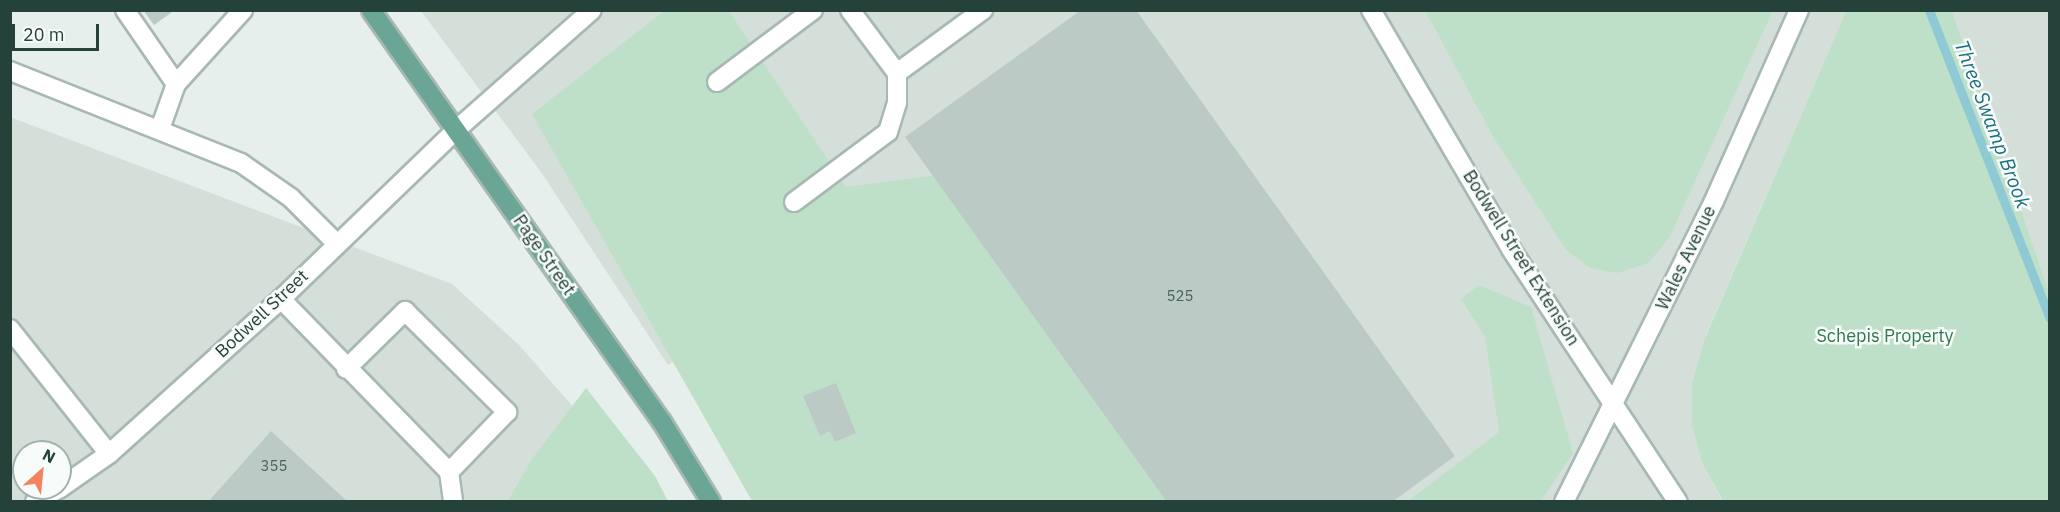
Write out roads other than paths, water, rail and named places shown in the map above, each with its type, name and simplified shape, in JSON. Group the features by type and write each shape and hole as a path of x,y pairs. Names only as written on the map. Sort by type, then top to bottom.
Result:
{"main road":[{"name":"Page Street","path":"371,10 662,422 711,501"}],"street":[{"path":"125,10 176,84"},
{"path":"160,129 176,84 243,10"},
{"path":"456,130 592,10"},
{"path":"717,82 813,10"},
{"path":"794,202 888,132 897,103 897,73 850,10"},
{"path":"897,73 983,10"},
{"name":"Bodwell Street Extension","path":"1371,10 1511,249 1616,404 1677,501"},
{"name":"Wales Avenue","path":"1564,501 1616,404 1714,201 1799,10"},
{"path":"10,71 160,129 267,178 337,244"},
{"name":"Bodwell Street","path":"72,480 109,454 280,299 456,130"},
{"path":"280,299 449,472 453,501"},
{"path":"346,369 405,311 507,412 449,472"},
{"path":"10,329 109,454"}],"waterway":[{"name":"Three Swamp Brook","path":"1929,10 2050,318"}],"park label":[{"name":"Schepis Property","path":"1885,336"}]}
